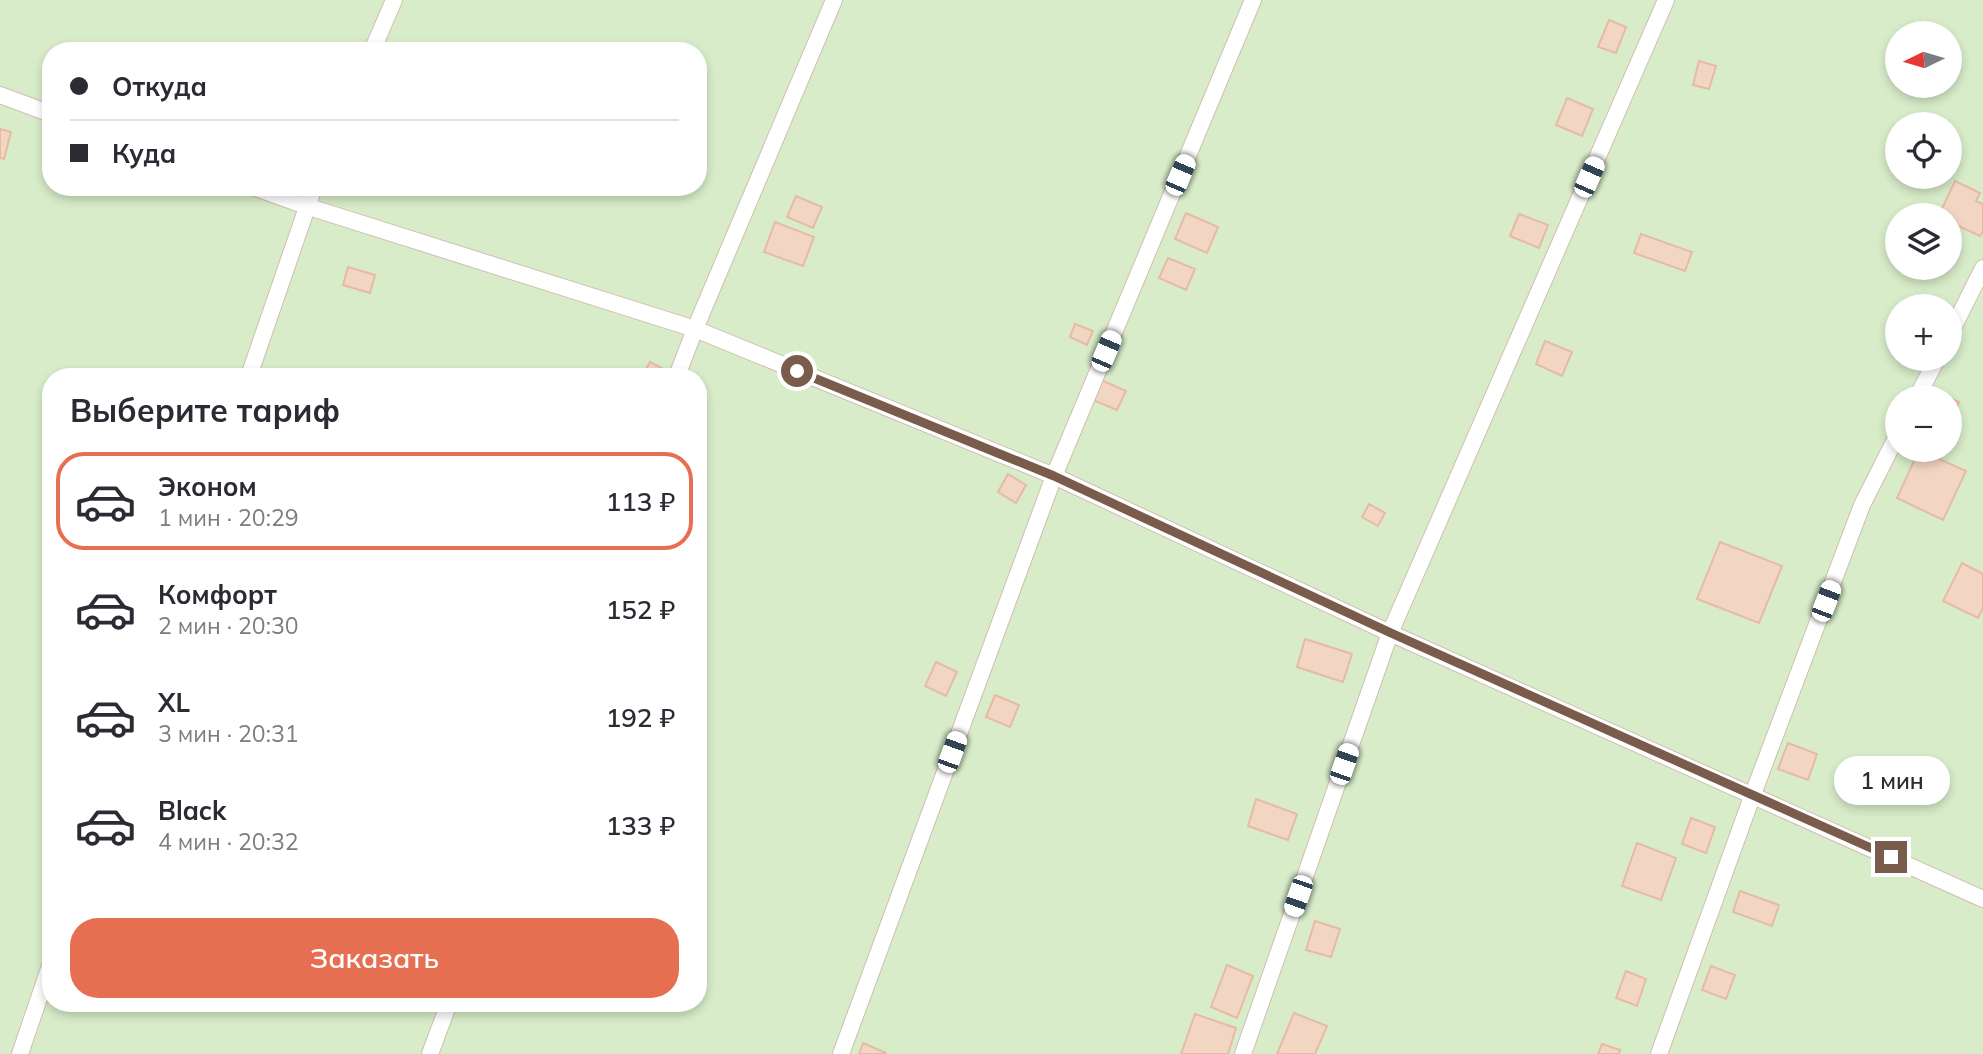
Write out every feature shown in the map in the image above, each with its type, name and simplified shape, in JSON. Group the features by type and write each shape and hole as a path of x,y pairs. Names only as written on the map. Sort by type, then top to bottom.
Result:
{"lane":[{"path":"376,42 394,0"},
{"path":"680,368 834,0"},
{"path":"841,1054 1054,476 1253,0"},
{"path":"1243,1054 1391,633 1666,0"},
{"path":"0,95 42,111"},
{"path":"278,196 695,329 1054,476 1391,633 1983,899"},
{"path":"252,368 310,196"},
{"path":"1962,310 1983,268"},
{"path":"1659,1054 1862,505 1885,460"},
{"path":"20,1054 42,989"},
{"path":"430,1054 446,1012"}],"green space":[{"path":"0,0 1983,0 1983,1054 0,1054"}],"building":[{"path":"1609,20 1626,27 1616,53 1598,47"},
{"path":"1699,61 1716,66 1709,89 1693,85"},
{"path":"1567,98 1593,109 1582,136 1556,125"},
{"path":"0,129 11,132 4,159 0,158"},
{"path":"1962,184 1980,193 1976,201 1983,204 1983,231 1980,236 1962,228 1962,203 1945,203 1951,189 1962,189"},
{"path":"796,196 822,207 813,228 787,217"},
{"path":"1186,213 1218,227 1207,253 1175,239"},
{"path":"1519,214 1548,225 1539,248 1510,236"},
{"path":"775,222 814,237 803,266 764,252"},
{"path":"1641,234 1692,252 1685,271 1634,253"},
{"path":"1168,258 1195,269 1186,290 1159,278"},
{"path":"348,267 375,275 370,293 343,285"},
{"path":"1075,324 1093,331 1087,345 1070,337"},
{"path":"1545,341 1572,352 1562,376 1536,364"},
{"path":"650,362 661,368 647,368"},
{"path":"1101,380 1126,391 1117,410 1093,400"},
{"path":"1914,462 1946,462 1966,471 1943,520 1897,498"},
{"path":"1008,474 1026,485 1016,503 998,492"},
{"path":"1369,504 1385,513 1378,526 1362,517"},
{"path":"1720,542 1782,566 1759,623 1697,599"},
{"path":"1962,563 1983,574 1983,608 1978,618 1943,601"},
{"path":"1305,639 1352,654 1343,682 1297,667"},
{"path":"936,662 957,672 946,696 925,686"},
{"path":"995,695 1019,705 1010,727 986,717"},
{"path":"1788,743 1817,754 1808,780 1778,769"},
{"path":"1256,799 1297,814 1288,840 1248,826"},
{"path":"1691,818 1715,827 1706,853 1682,844"},
{"path":"1637,843 1676,858 1661,900 1622,886"},
{"path":"1740,891 1779,905 1772,926 1733,912"},
{"path":"1315,921 1340,929 1331,957 1306,950"},
{"path":"1227,965 1253,976 1237,1018 1211,1007"},
{"path":"1711,966 1735,975 1726,999 1702,990"},
{"path":"1626,971 1646,979 1637,1006 1616,998"},
{"path":"1294,1013 1327,1026 1315,1054 1277,1054"},
{"path":"1195,1014 1236,1028 1228,1054 1181,1054"},
{"path":"863,1043 886,1053 886,1054 859,1054"},
{"path":"1602,1044 1620,1050 1619,1054 1598,1054"}],"route":[{"path":"797,371 1054,476 1391,633 1891,857"}]}
